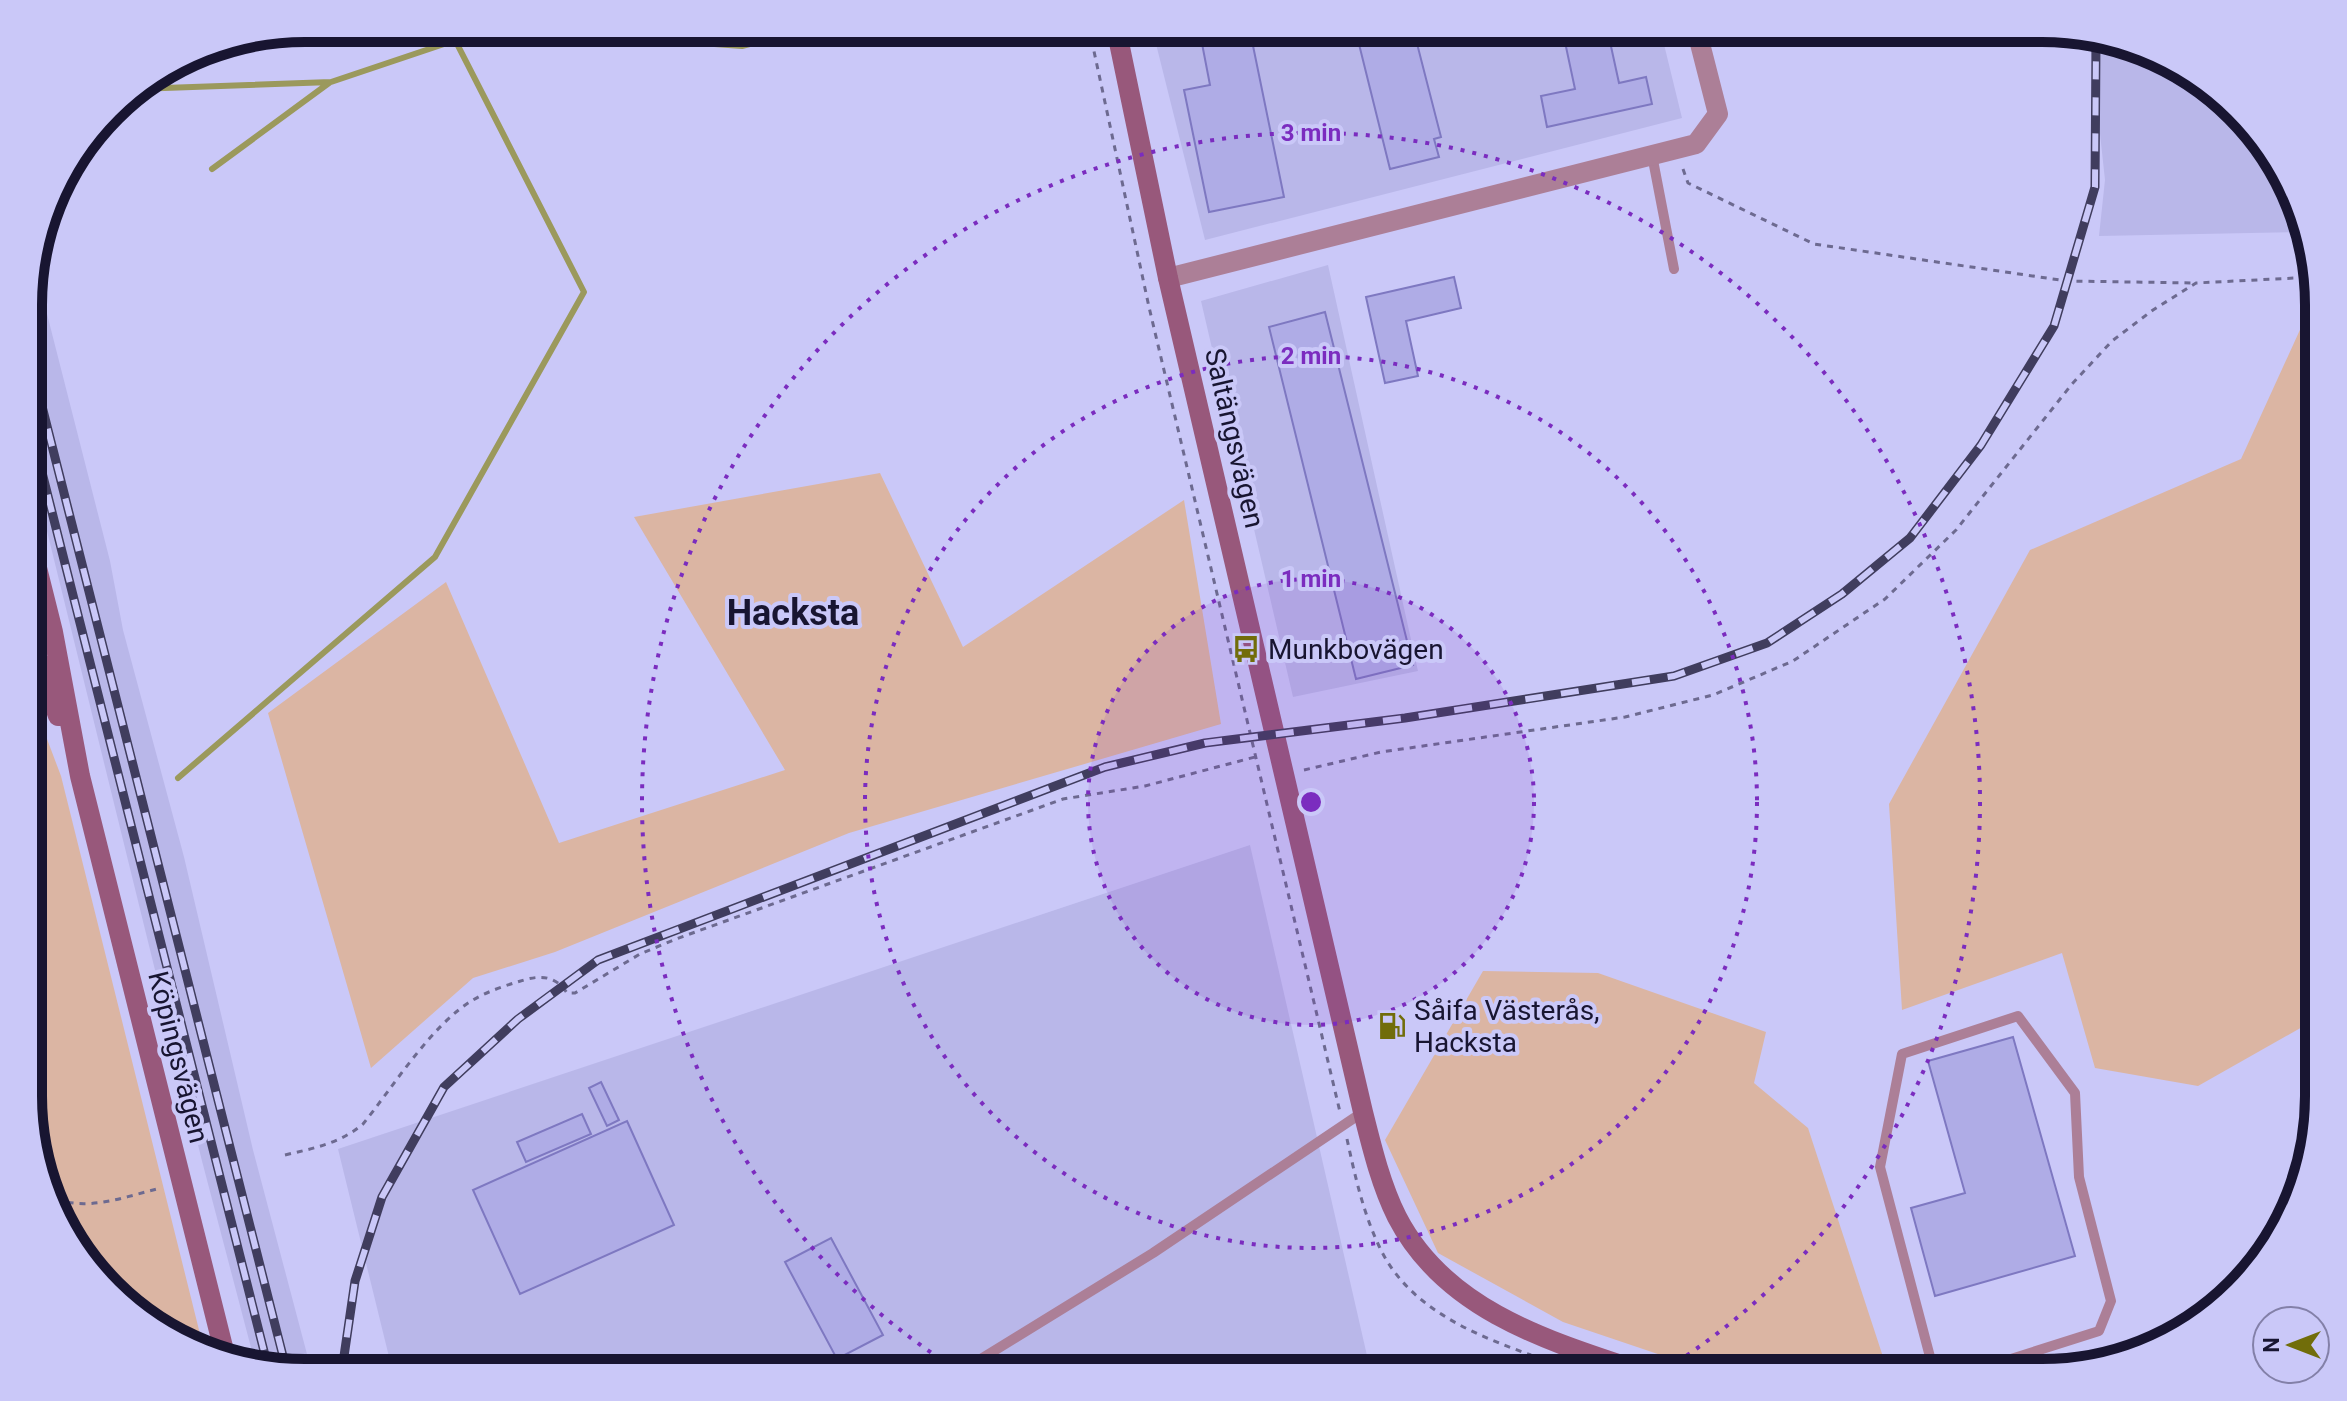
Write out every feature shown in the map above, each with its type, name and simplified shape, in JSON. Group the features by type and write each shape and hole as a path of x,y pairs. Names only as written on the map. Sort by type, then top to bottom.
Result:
{"street":[{"name":"Saltängsvägen","path":"1119,42 1168,278 1376,1163 1397,1216 1411,1240 1437,1272 1491,1311 1546,1340 1601,1358"},
{"path":"1168,278 1696,144 1718,114 1700,42"},
{"name":"Köpingsvägen","path":"42,588 80,776 223,1345"},
{"name":"Köpingsvägen","path":"42,670 80,776"}],"lane":[{"path":"1652,155 1674,269"},
{"path":"1930,1358 1880,1167 1902,1054 2018,1016 2075,1093 2079,1177 2111,1301 2099,1331 2014,1358"},
{"path":"981,1359 1153,1253 1363,1112"}],"path":[{"path":"1676,149 1688,183 1814,244 2067,281 2196,283 2303,278"},
{"path":"1261,781 1381,752 1625,717 1713,695 1793,661 1885,599 1956,530 2072,384 2112,341 2196,283"},
{"path":"285,1155 330,1145 353,1132 363,1124 451,1017 472,1001 507,985 546,977 558,982 567,993 575,993 640,954 676,939 1063,799 1145,786 1255,757"},
{"path":"65,1202 89,1205 157,1189"}],"shaded area":[{"path":"1156,42 1663,42 1682,118 1205,240"},
{"path":"2091,47 2142,62 2173,77 2202,96 2228,119 2251,145 2270,174 2294,232 2099,236 2105,180"},
{"path":"1328,265 1418,671 1293,697 1201,301"},
{"path":"43,296 110,561 123,630 184,857 253,1150 308,1359 252,1353 42,511"},
{"path":"2304,321 2304,1026 2198,1086 2095,1068 2062,953 1902,1010 1889,804 2030,550 2241,459"},
{"path":"880,473 963,647 1184,500 1221,724 849,833 555,952 473,978 371,1068 268,713 446,582 559,843 785,770 634,517"},
{"path":"42,726 61,776 201,1337 145,1305 107,1269 77,1227 51,1164 44,1130 42,1096"},
{"path":"1250,845 1368,1358 390,1359 338,1149"},
{"path":"1483,971 1598,973 1766,1032 1754,1083 1808,1128 1883,1358 1670,1358 1563,1322 1438,1253 1385,1140"}],"building":[{"path":"1202,42 1252,42 1284,197 1209,212 1184,90 1210,85"},
{"path":"1358,42 1417,42 1441,137 1434,139 1439,157 1390,169"},
{"path":"1565,42 1610,42 1619,83 1646,77 1652,104 1547,127 1541,96 1575,89"},
{"path":"1454,277 1461,308 1406,321 1418,376 1385,383 1366,297"},
{"path":"1325,312 1413,665 1356,679 1269,327"},
{"path":"2013,1037 2075,1256 1935,1296 1911,1208 1965,1193 1928,1061"},
{"path":"601,1082 619,1120 607,1126 589,1088"},
{"path":"582,1114 591,1134 526,1162 517,1142"},
{"path":"627,1121 674,1225 520,1294 473,1190"},
{"path":"831,1238 883,1335 837,1359 785,1262"}],"waterway":[{"path":"157,88 331,82 448,42"},
{"path":"178,778 435,557 584,292 456,42"},
{"path":"687,42 742,46 758,42"},
{"path":"212,169 329,83"}],"railway":[{"path":"344,1359 355,1281 382,1197 444,1087 518,1019 598,960 1105,767 1205,743 1405,718 1674,676 1767,643 1842,594 1910,538 1981,445 2054,326 2095,187 2096,48"},
{"path":"42,406 283,1358"},
{"path":"42,472 265,1356"}],"place":[{"name":"Munkbovägen","path":"1246,649"},
{"name":"Såifa Västerås, Hacksta","path":"1392,1026"}],"district":[{"name":"Hacksta","path":"793,612"}]}
